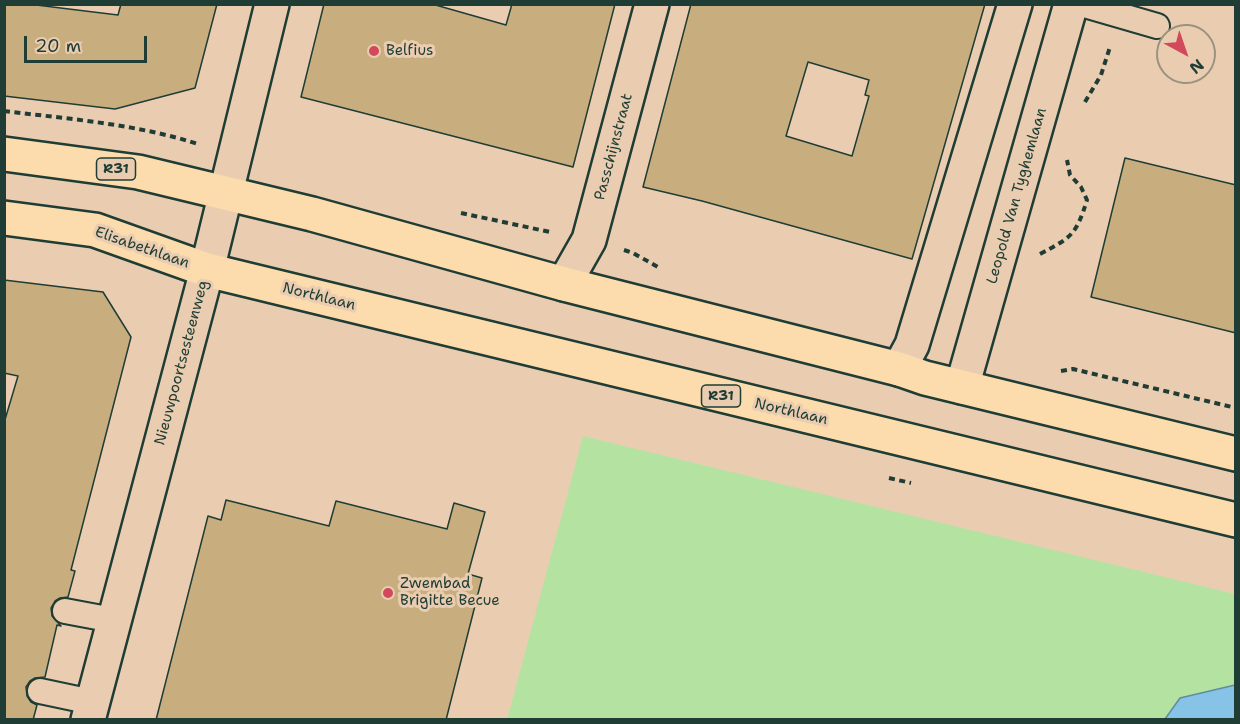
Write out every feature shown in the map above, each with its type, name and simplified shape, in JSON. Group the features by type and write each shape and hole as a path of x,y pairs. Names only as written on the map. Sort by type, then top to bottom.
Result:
{"main road":[{"name":"R31","path":"4,154 138,172 312,214 564,284 962,387 1236,453"},
{"name":"Elisabethlaan","path":"4,218 95,230 207,270"},
{"name":"Northlaan","path":"207,270 1236,520"}],"street":[{"name":"Nieuwpoortsesteenweg","path":"90,711 207,270 272,4"},
{"name":"Passchijnstraat","path":"564,284 589,240 652,4"},
{"path":"899,369 912,345 1015,4"},
{"name":"Leopold Van Tyghemlaan","path":"962,387 1071,4"}],"lane":[{"path":"1082,4 1156,26"},
{"path":"65,611 113,620"},
{"path":"40,691 90,711"}],"path":[{"path":"1080,112 1101,75 1120,15"},
{"path":"1034,257 1065,240 1079,225 1087,200 1081,187 1070,175 1066,153"}],"green space":[{"path":"583,436 1235,594 1235,719 507,720"}],"water":[{"path":"1235,685 1235,719 1165,719 1180,698"}],"building":[{"path":"5,4 28,4 118,15 121,4 217,4 195,88 115,109 4,96"},
{"path":"324,4 432,4 506,25 512,4 615,4 573,167 301,97"},
{"path":"691,4 985,4 912,259 643,187","holes":["808,62 869,80 865,95 869,96 852,156 786,136"]},
{"path":"1125,158 1236,185 1236,333 1091,297"},
{"path":"4,280 103,292 131,337 71,570 75,571 68,597 55,601 51,608 52,616 61,626 57,625 45,677 35,678 26,687 27,696 37,705 33,720 4,720 4,423 18,376 4,373"},
{"path":"226,500 329,526 336,501 447,529 454,503 485,512 468,574 482,578 446,720 156,720 208,516 221,520"}],"place":[{"name":"Belfius","path":"374,51"},
{"name":"Zwembad Brigitte Becue","path":"388,593"}]}
